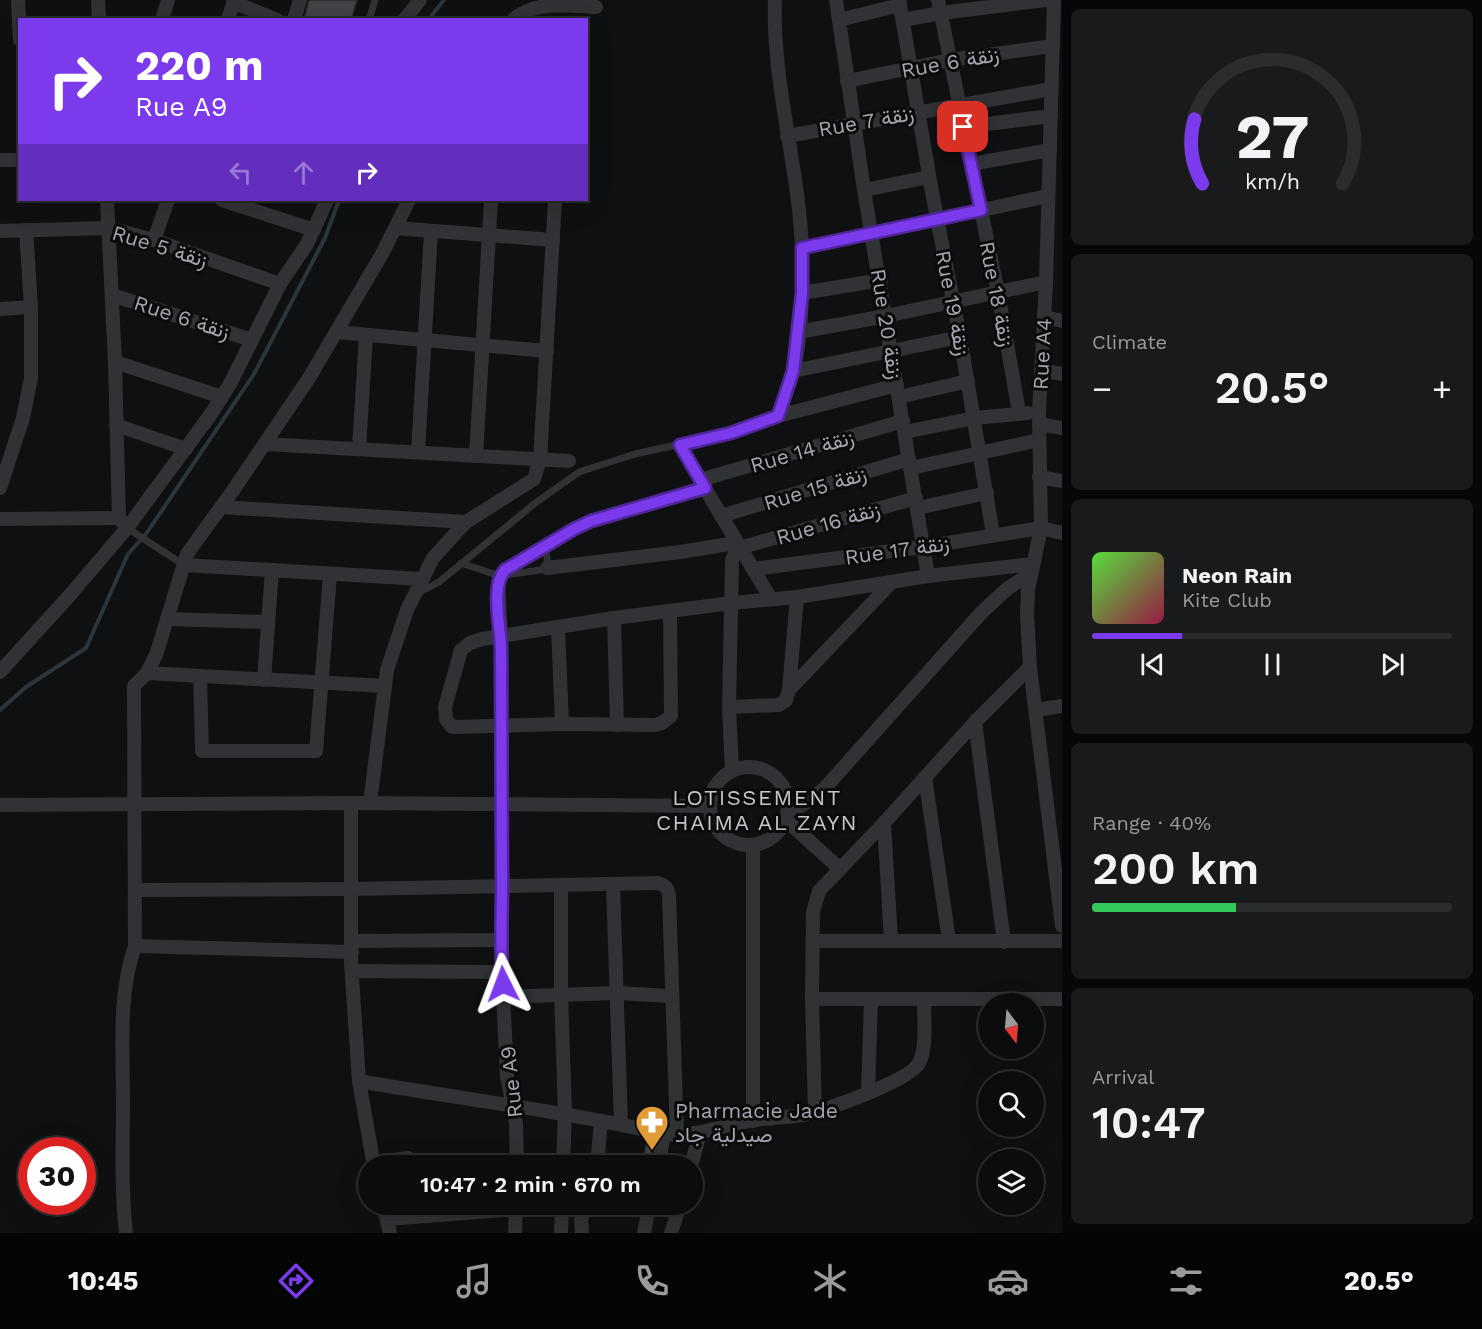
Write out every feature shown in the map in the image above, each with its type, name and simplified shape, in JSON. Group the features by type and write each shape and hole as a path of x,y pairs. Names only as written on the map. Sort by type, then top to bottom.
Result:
{"street":[{"path":"18,0 19,18"},
{"path":"98,0 99,18"},
{"path":"163,18 168,0"},
{"path":"295,18 300,0"},
{"path":"406,18 420,0"},
{"path":"775,0 776,46 802,248 802,293 793,371 778,416"},
{"name":"Rue 20 زنقة","path":"836,0 864,190 873,233 928,576"},
{"path":"903,20 940,6 1045,0"},
{"name":"Rue A4","path":"1054,0 1055,82 1051,116 1039,418 1041,528 1031,569 1027,615 1030,667 1062,926"},
{"path":"229,18 234,1 272,18"},
{"path":"839,20 900,3"},
{"name":"Rue 19 زنقة","path":"900,3 993,534"},
{"path":"515,18 543,4 566,13 596,7"},
{"name":"Rue 18 زنقة","path":"940,6 998,292 1019,412"},
{"name":"Rue 6 زنقة","path":"847,81 1056,37"},
{"name":"Rue 7 زنقة","path":"787,136 959,105 1055,82"},
{"path":"963,127 1051,116"},
{"path":"971,164 1050,150"},
{"path":"0,160 18,160"},
{"path":"864,190 929,177"},
{"path":"107,201 116,425 123,523"},
{"path":"154,240 168,201"},
{"path":"225,201 314,230"},
{"path":"0,672 70,595 123,523 186,450 222,397 280,284 314,230 327,201"},
{"path":"126,1233 122,1196 123,1039 127,969 135,946 134,686 147,673 187,554 309,378 408,201"},
{"path":"476,456 491,201"},
{"path":"370,803 387,670 407,610 422,579 433,558 466,522 534,479 540,459 555,201"},
{"path":"802,248 981,210 1048,201 1062,207"},
{"name":"Rue 5 زنقة","path":"0,231 109,228 154,240 280,284"},
{"path":"395,228 553,240"},
{"path":"0,488 30,388 31,307 26,230"},
{"path":"418,452 431,231"},
{"path":"802,293 880,280"},
{"path":"798,332 1046,282"},
{"name":"Rue 6 زنقة","path":"112,295 252,340"},
{"path":"0,309 31,307"},
{"path":"1044,317 1062,321"},
{"path":"336,332 547,351"},
{"path":"359,449 366,335"},
{"path":"793,371 960,337"},
{"path":"115,362 222,397"},
{"path":"1041,370 1062,374"},
{"path":"778,416 898,391 968,381"},
{"name":"Rue 14 زنقة","path":"702,484 904,427 1019,412 1062,428"},
{"path":"116,425 186,450"},
{"name":"Rue 15 زنقة","path":"721,516 910,464 979,453 1039,440"},
{"path":"265,444 569,461"},
{"path":"1039,477 1062,481"},
{"path":"500,576 505,570 591,521 702,484 771,599"},
{"name":"Rue 16 زنقة","path":"547,568 738,545 916,503 987,494"},
{"path":"221,507 466,522"},
{"path":"0,519 123,523"},
{"path":"1041,528 1062,533"},
{"name":"Rue 17 زنقة","path":"753,569 923,547 1041,528"},
{"path":"732,771 729,707 732,561 738,545"},
{"path":"184,565 422,579"},
{"path":"670,611 671,716 662,723 655,725 562,724 452,727 446,719 445,707 461,650 476,641 614,618 732,603 797,597 928,576 1031,569"},
{"path":"787,815 824,789 981,613 1031,569"},
{"path":"264,680 272,570"},
{"path":"200,676 202,751 316,751 330,573"},
{"name":"Rue A9","path":"500,576 497,594 501,637 501,940 507,1076 516,1124 517,1155"},
{"path":"789,690 891,583"},
{"path":"729,707 779,705 786,700 789,690 797,597"},
{"path":"614,618 617,725"},
{"path":"167,619 268,622"},
{"path":"558,627 562,724"},
{"path":"815,1112 812,999 813,904 819,891 975,722 1030,667"},
{"path":"147,673 385,686"},
{"path":"1036,710 1062,706"},
{"path":"975,722 1004,942"},
{"path":"755,768 767,771 783,787 787,798 787,815 781,830 773,837 763,843 739,844 722,835 711,819 710,806 716,785 732,771 755,768"},
{"path":"925,777 949,940"},
{"path":"351,803 352,971 359,1081 372,1155"},
{"path":"0,805 370,803 710,806"},
{"path":"787,815 838,868"},
{"path":"884,822 891,940"},
{"path":"753,845 753,1121"},
{"path":"135,890 351,889 658,883 668,890 671,996 670,1134 662,1155"},
{"path":"613,885 621,1124"},
{"path":"561,886 561,993 565,1113 563,1155"},
{"path":"135,946 351,946 501,940"},
{"path":"813,941 1062,941"},
{"path":"352,971 502,972"},
{"path":"504,997 561,993 671,996"},
{"path":"812,999 1062,999"},
{"path":"868,1092 870,1000"},
{"path":"359,1081 565,1113 670,1134 700,1133 753,1121 815,1112 897,1080 919,1065 922,1054 924,1000"},
{"path":"598,1155 602,1121"},
{"path":"694,1155 700,1133"},
{"path":"386,1215 390,1233"},
{"path":"387,1219 430,1215"},
{"path":"515,1215 515,1233"},
{"path":"561,1233 562,1215"},
{"path":"582,1215 582,1233"},
{"path":"644,1233 648,1215"},
{"path":"672,1233 677,1215"}],"lane":[{"path":"370,18 375,0"},
{"path":"415,594 440,582 534,504 579,472 610,460 731,433 778,416"},
{"path":"680,445 702,484"},
{"path":"123,523 184,565"},
{"path":"461,563 500,576 547,568 545,546"}],"building":[{"path":"309,0 357,0 352,18 304,18"},
{"path":"646,1144 653,1145 651,1155 644,1155"}],"waterway":[{"path":"430,18 444,0"},
{"path":"0,710 26,687 86,648 128,554 146,534 254,374 325,238 339,201"}],"place":[{"name":"Pharmacie Jade صيدلية جاد","path":"652,1151"}],"district":[{"name":"LOTISSEMENT CHAIMA AL ZAYN","path":"757,810"}],"route":[{"path":"503,984 501,637 497,594 500,576 505,570 591,521 705,488 680,445 731,433 778,416 793,371 802,293 802,248 981,210 963,127"}]}
